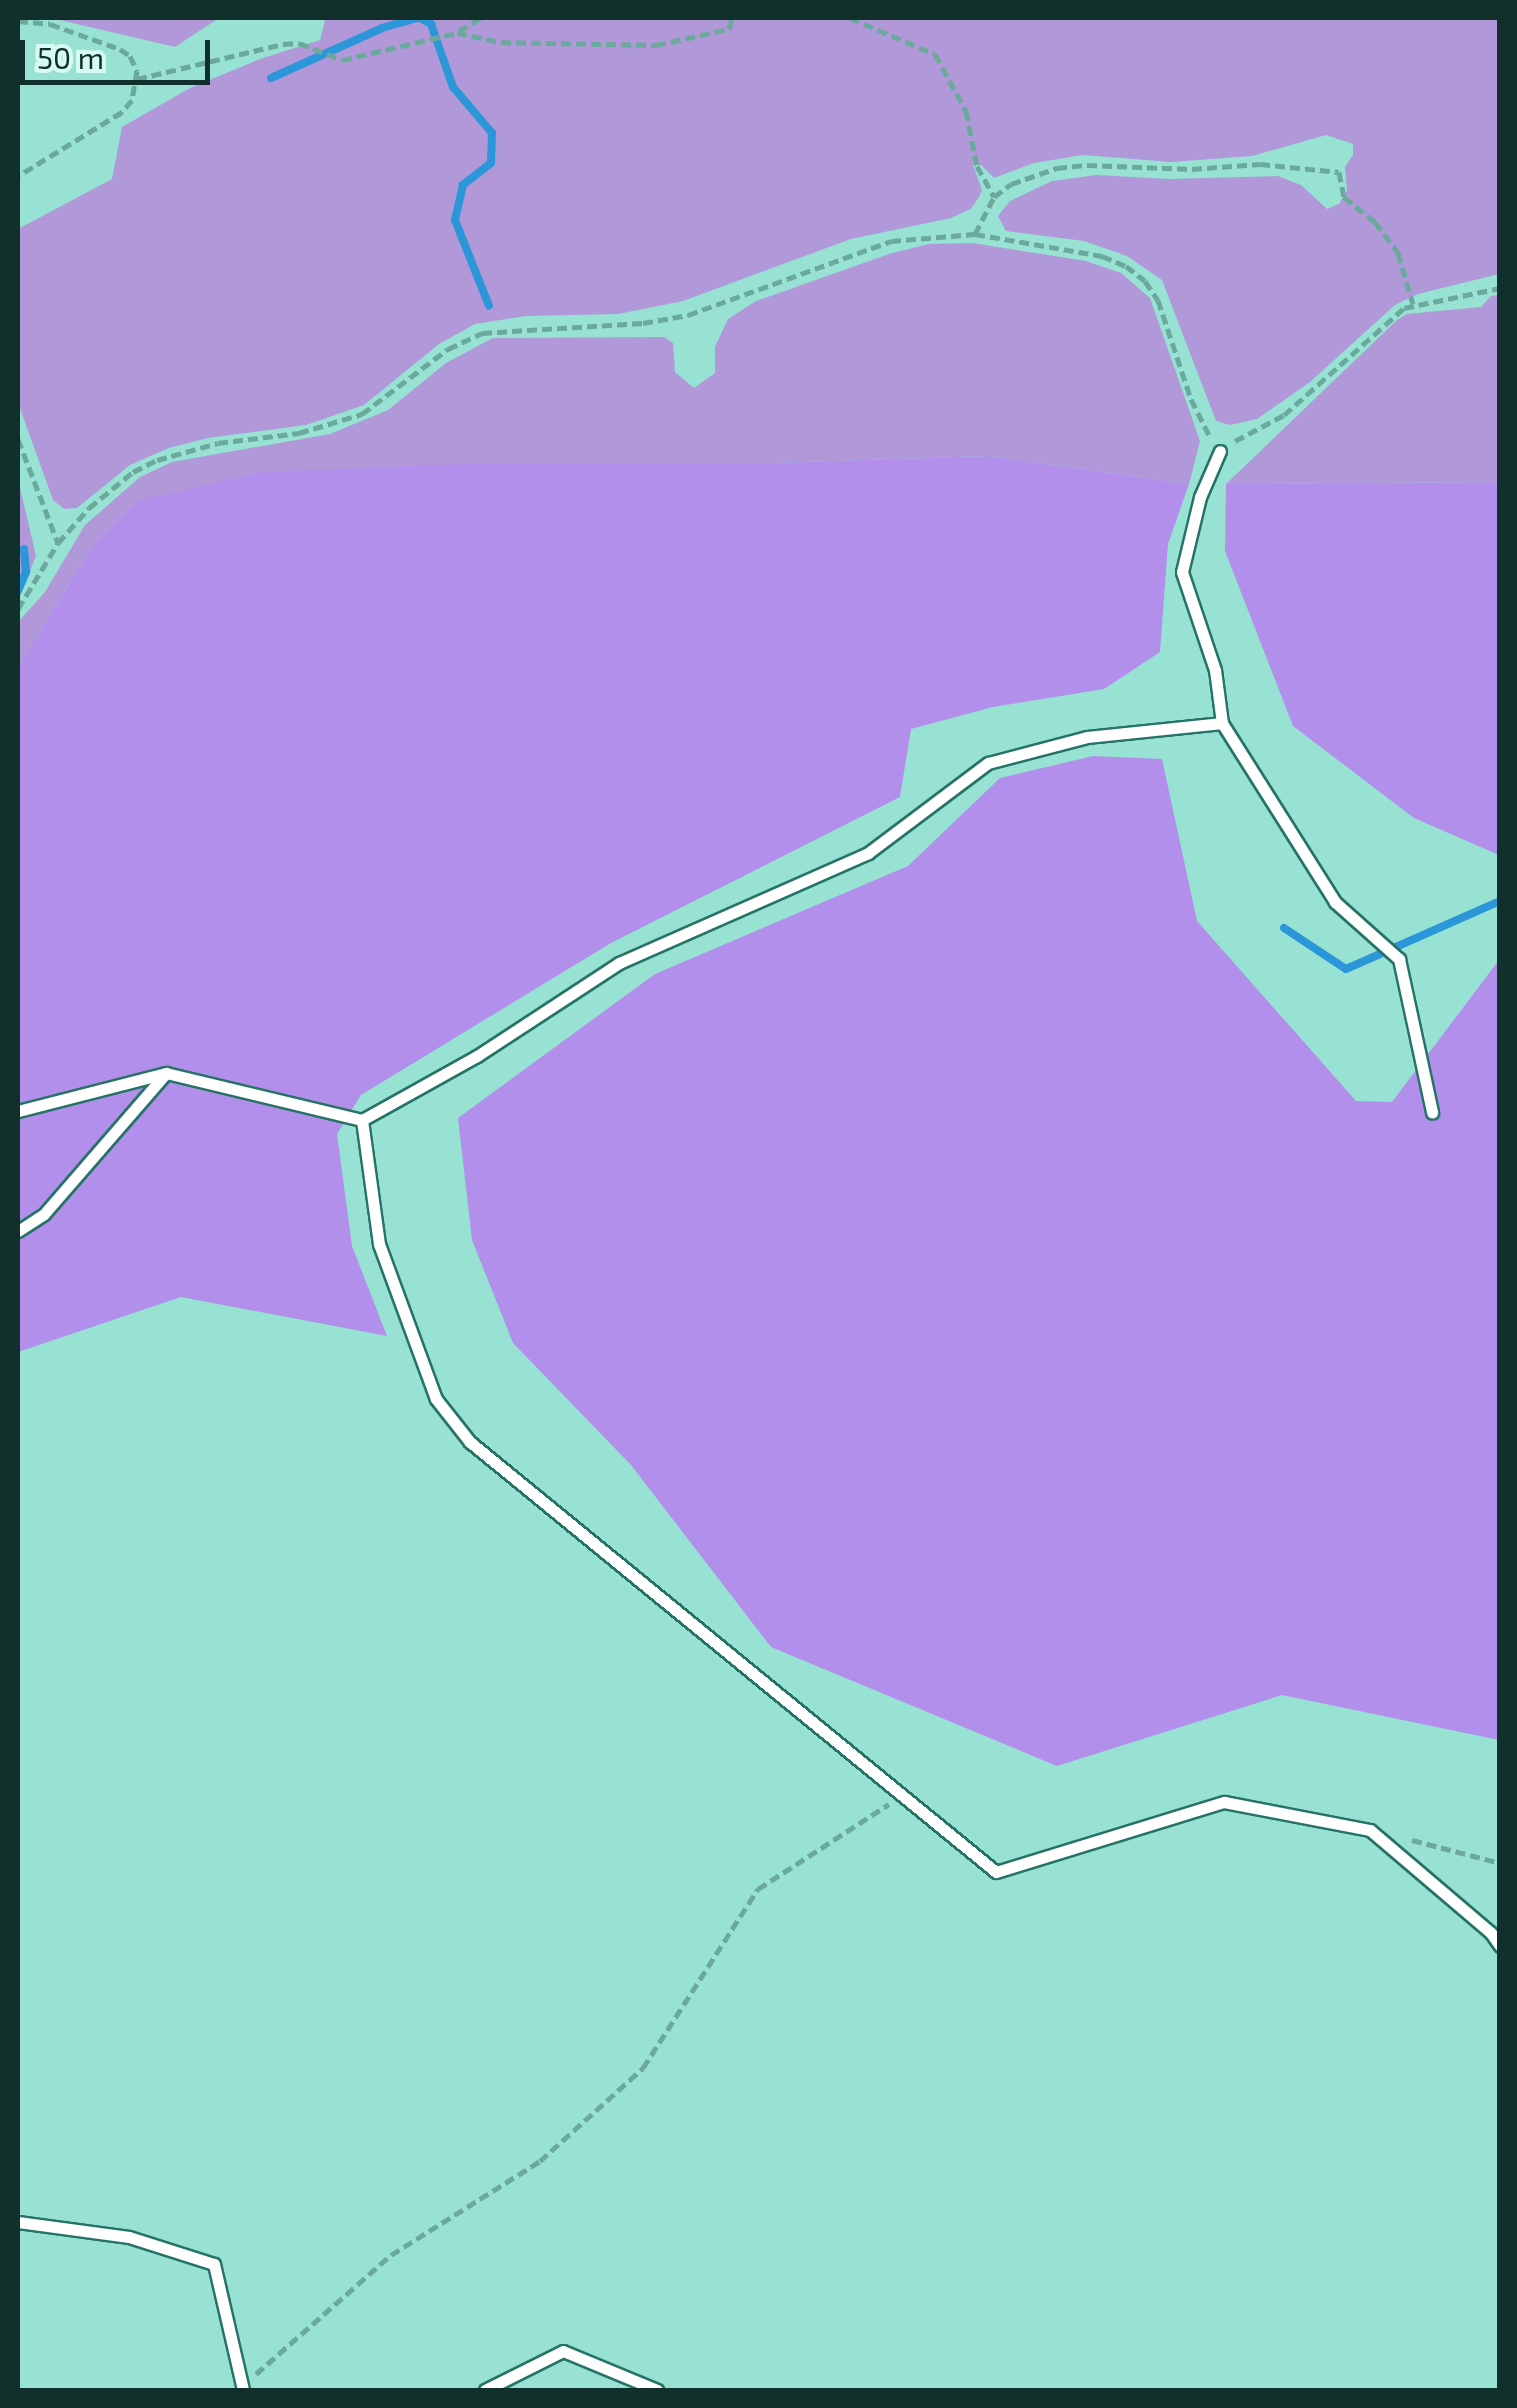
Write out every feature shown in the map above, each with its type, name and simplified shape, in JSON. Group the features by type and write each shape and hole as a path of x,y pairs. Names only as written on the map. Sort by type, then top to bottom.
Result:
{"lane":[{"path":"1220,452 1200,497 1182,572 1215,670 1222,722 1335,902 1398,958 1432,1112"},
{"path":"18,1110 166,1073 362,1120 477,1056 619,963 868,853 988,763 1087,737 1222,722"},
{"path":"18,1231 44,1214 166,1073"},
{"path":"362,1120 379,1244 436,1399 470,1442 996,1872 1224,1802 1370,1830 1491,1933 1500,1946"},
{"path":"18,2222 129,2238 214,2264 243,2388"},
{"path":"485,2390 563,2351 657,2390"}],"path":[{"path":"136,79 283,44 299,43 342,60 457,33 482,18"},
{"path":"457,33 501,42 656,45 729,29 732,18"},
{"path":"850,18 935,54 966,110 977,166 994,197"},
{"path":"18,21 50,24 120,49 134,63 136,79 132,100 122,112 18,176"},
{"path":"975,234 994,197 1032,175 1087,165 1192,169 1260,164 1339,172 1344,197 1374,222 1398,253 1413,305"},
{"path":"18,609 58,543 110,489 157,460 202,446 299,433 362,414 448,350 482,332 643,323 688,315 874,246 975,234 1102,256 1145,280 1158,300 1191,399 1220,452 1284,414 1395,314 1413,305 1500,288"},
{"path":"18,439 58,543"},
{"path":"243,2388 391,2255 540,2161 642,2068 758,1888 902,1796"},
{"path":"1407,1839 1500,1863"}],"shaded area":[{"path":"51,18 219,18 175,47"},
{"path":"322,18 1499,18 1499,274 1418,294 1395,305 1310,382 1257,419 1230,425 1216,421 1162,280 1127,256 1084,241 1006,231 998,216 1010,201 1052,181 1096,175 1169,179 1278,176 1301,185 1327,209 1339,204 1347,190 1345,167 1353,155 1353,144 1326,135 1252,156 1171,162 1083,155 1034,163 994,178 981,165 973,165 982,190 971,209 951,218 851,239 683,301 618,314 526,316 475,324 439,344 364,405 306,425 208,438 169,448 130,465 77,508 64,509 53,500 18,403 18,229 112,179 122,127 190,88 320,40 325,21"},
{"path":"972,243 1086,261 1121,273 1150,298 1200,441 1189,484 989,456 772,463 91,548 18,667 18,622 45,592 85,525 140,477 172,462 330,434 388,410 446,363 493,338 664,337 673,343 675,372 694,388 715,373 715,347 728,319 756,301 892,253 929,244"},
{"path":"1499,295 1499,482 1226,484 1397,320 1407,314 1481,307 1491,296"},
{"path":"989,456 1189,484 1168,544 1160,652 1104,689 993,707 911,729 900,797 611,943 361,1095 337,1134 352,1246 387,1336 181,1297 18,1352 18,667 91,548 139,500 265,472 488,463 772,463"},
{"path":"18,479 36,556 18,600"},
{"path":"1500,482 1499,855 1414,818 1293,726 1225,551 1226,484"},
{"path":"1093,756 1162,759 1197,921 1356,1101 1392,1102 1499,960 1499,1740 1282,1695 1057,1766 771,1647 631,1465 513,1343 472,1240 458,1118 655,974 908,866 1000,778"}],"waterway":[{"path":"271,78 382,28 417,18"},
{"path":"420,18 431,24 453,87 492,133 491,163 463,185 455,220 489,306"},
{"path":"18,591 26,572 24,549"},
{"path":"1284,928 1346,969 1500,901"}]}
